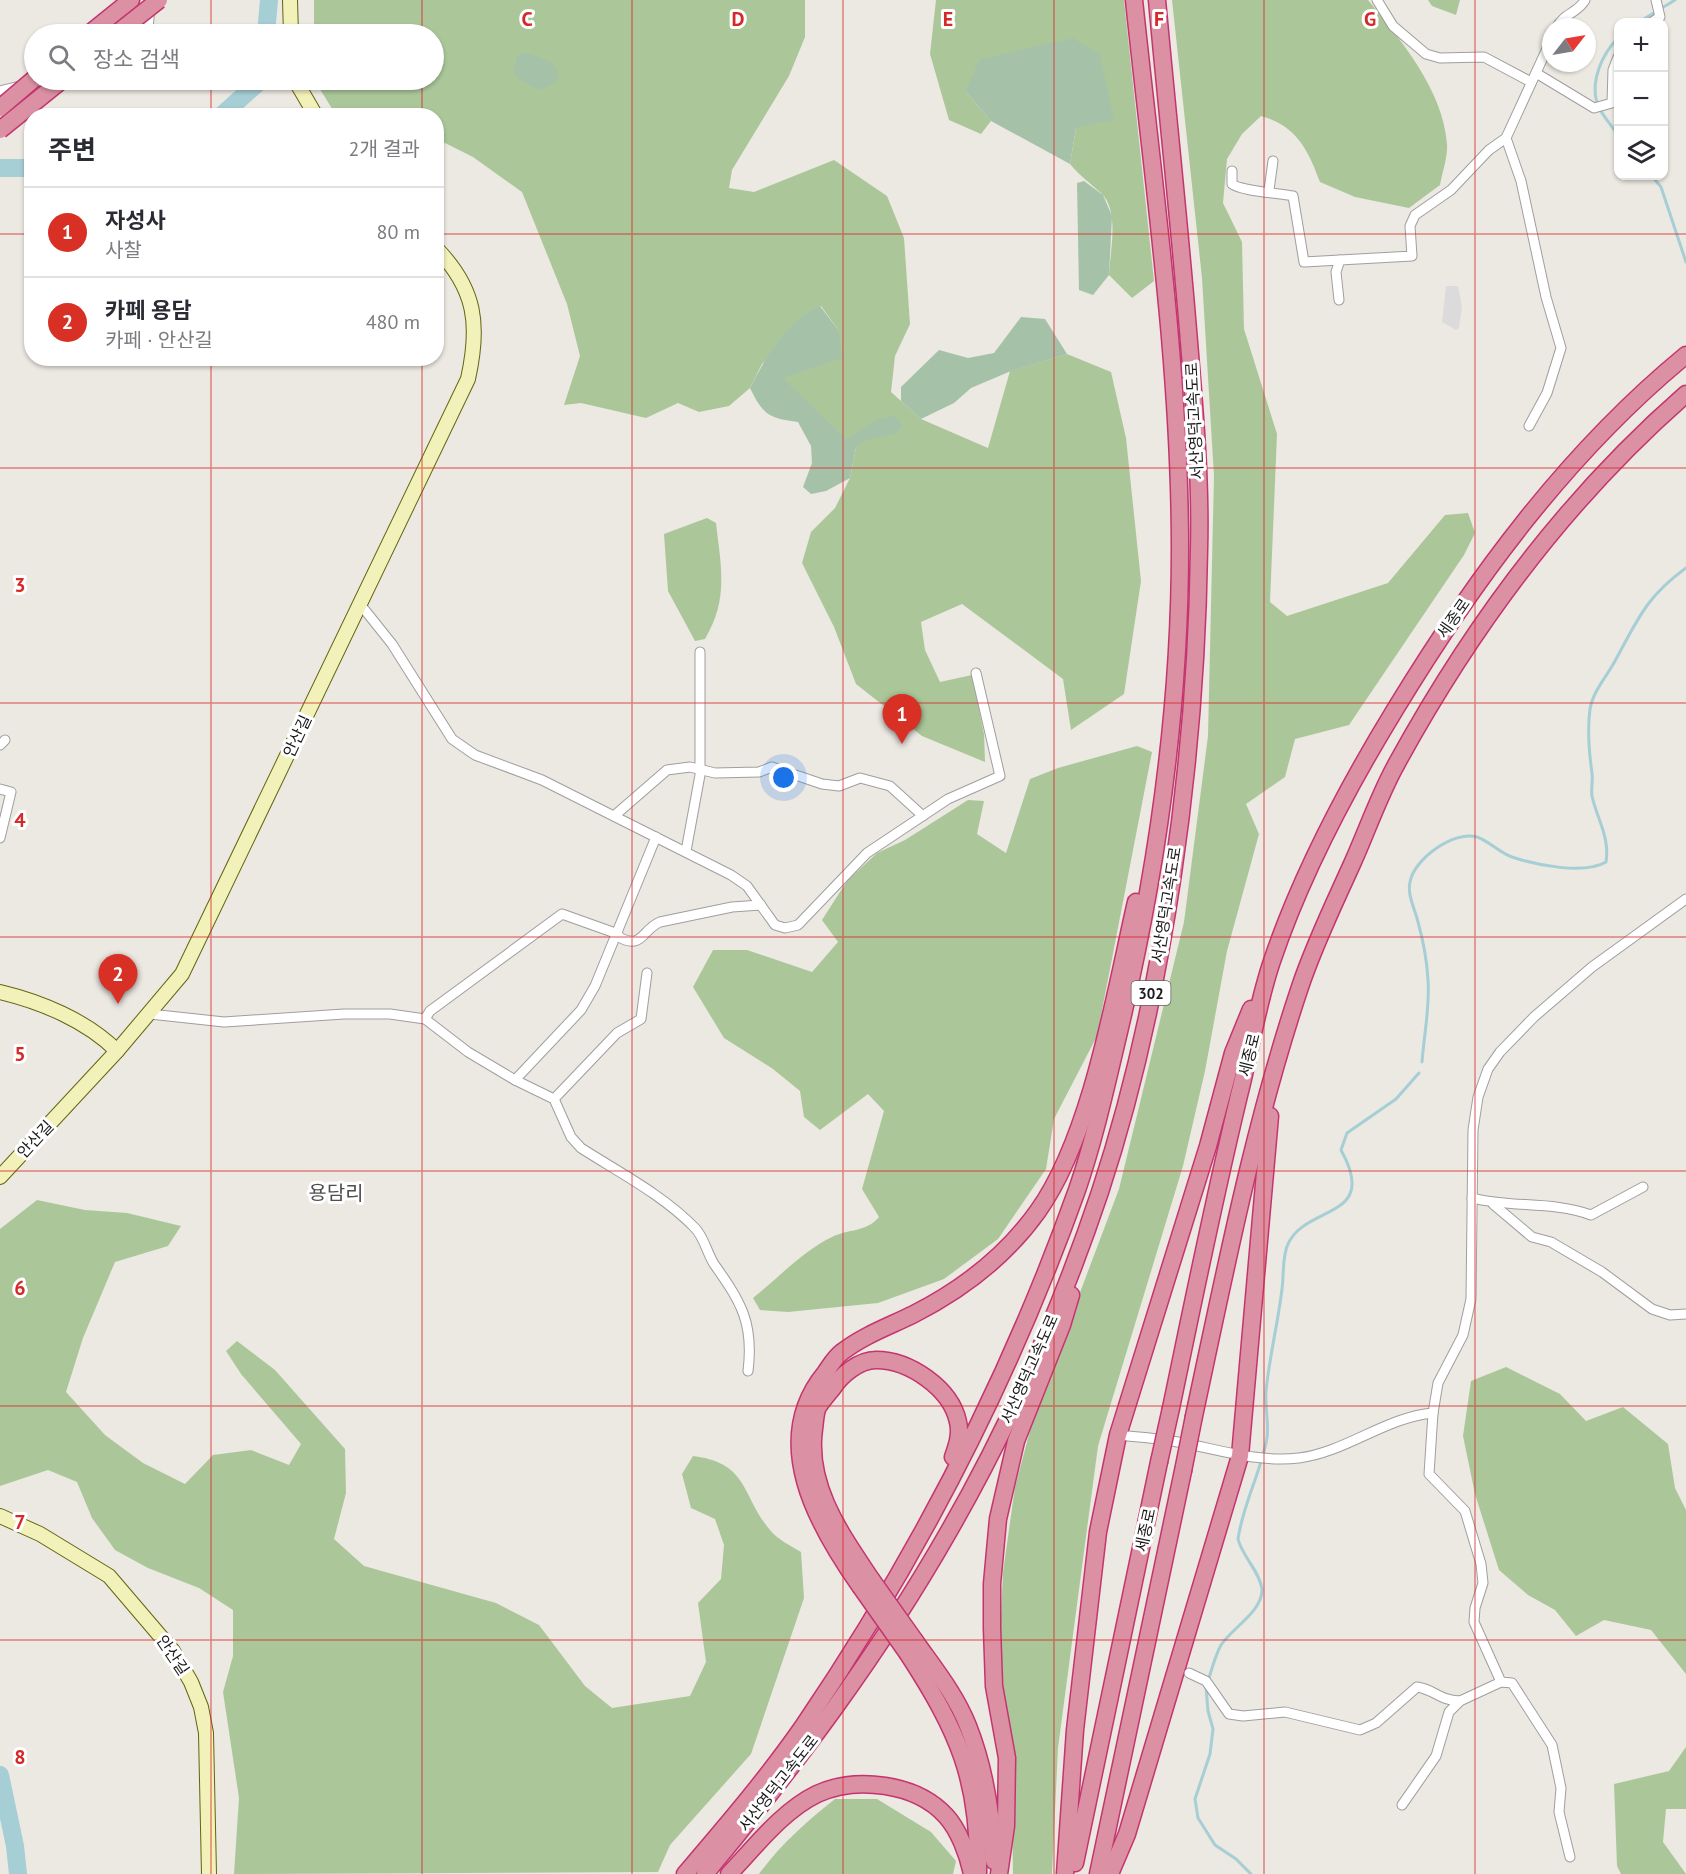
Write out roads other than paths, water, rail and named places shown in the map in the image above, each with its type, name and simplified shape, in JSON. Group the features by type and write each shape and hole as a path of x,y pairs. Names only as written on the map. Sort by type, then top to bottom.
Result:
{"highway":[{"path":"101,24 130,0"},
{"path":"129,24 159,0"},
{"name":"서산영덕고속도로","path":"685,1874 802,1728 928,1521 975,1429 1026,1320 1078,1187 1112,1064 1140,945 1165,778 1178,657 1180,550 1178,435 1134,0"},
{"name":"서산영덕고속도로","path":"705,1874 817,1734 889,1630 950,1529 999,1436 1049,1324 1100,1192 1135,1065 1161,946 1185,776 1195,653 1200,547 1197,433 1157,0"},
{"path":"0,108 24,88"},
{"path":"27,108 50,90"},
{"path":"0,130 24,111"},
{"name":"세종로","path":"1073,1874 1219,1175 1271,964 1302,881 1367,756 1434,645 1518,529 1602,435 1686,355"},
{"name":"세종로","path":"1098,1874 1243,1184 1301,983 1326,921 1396,765 1458,663 1533,555 1604,472 1685,395"},
{"path":"866,1582 841,1559 822,1524 802,1476 798,1428 814,1386 841,1353 960,1287 1006,1251 1044,1202 1064,1167 1098,1063 1165,778"},
{"path":"1065,1874 1075,1730 1098,1532 1118,1435 1208,1146 1233,1053 1271,964"},
{"path":"1110,1874 1127,1834 1247,1456 1260,1213 1279,1053"},
{"path":"999,1874 1006,1827 1007,1758 994,1686 992,1584 998,1519 1016,1441 1062,1325 1100,1192"},
{"path":"928,1521 958,1442 958,1421 946,1398 928,1377 900,1364 874,1360 850,1369 835,1384 817,1409 812,1447 825,1503 866,1582 912,1647 949,1689 968,1726 988,1798 994,1874"},
{"path":"912,1647 954,1732 970,1778 977,1815 978,1874"},
{"path":"729,1874 787,1815 818,1794 856,1783 892,1786 927,1802 946,1816 961,1842 972,1874"}],"street":[{"path":"148,24 151,0"},
{"path":"290,0 291,24"},
{"path":"1377,0 1393,26 1426,54 1440,58 1484,57 1531,82"},
{"path":"1564,18 1582,6 1585,0"},
{"path":"1656,2 1656,18"},
{"path":"1232,171 1232,184 1238,189 1269,190 1293,196 1304,262 1412,256 1410,226 1415,214 1450,190 1489,150 1506,138 1542,59"},
{"path":"1536,72 1594,108 1612,103 1614,67"},
{"path":"0,91 24,85"},
{"path":"302,90 312,108"},
{"path":"1506,138 1526,200 1546,297 1561,348 1547,393 1529,426"},
{"path":"1269,190 1273,161"},
{"name":"안산길","path":"0,1178 150,1014 182,975 205,932 468,379 474,352 476,324 471,301 444,255"},
{"path":"1339,300 1336,272 1340,260"},
{"path":"360,604 392,644 453,739 475,755 542,780 731,874 747,886 776,925 785,928 798,925 867,853 948,800 1000,776 976,673"},
{"path":"686,851 700,770 700,652"},
{"path":"614,816 667,770 690,767 715,773 759,772 772,766 822,784 839,786 860,778 890,786 923,816"},
{"path":"0,789 11,792 0,838"},
{"path":"515,1080 581,1010 596,986 656,837"},
{"path":"1501,1682 1474,1622 1475,1608 1483,1583 1481,1563 1465,1511 1429,1474 1433,1413 1438,1383 1463,1335 1471,1299 1473,1130 1478,1097 1488,1069 1500,1052 1534,1017 1592,967 1686,899"},
{"path":"425,1019 430,1011 562,914 634,942 639,941 652,925 660,922 732,907 761,905"},
{"path":"554,1099 617,1033 641,1019 647,973"},
{"path":"0,992 67,1017 99,1033 117,1051"},
{"path":"150,1014 224,1022 344,1014 390,1014 425,1019 468,1052 515,1080 554,1099 571,1137 581,1149 666,1203 697,1230 712,1262 739,1301 748,1323 748,1371"},
{"path":"1472,1198 1493,1204 1574,1209 1591,1215 1643,1187"},
{"path":"1493,1204 1532,1237 1551,1242 1602,1272 1652,1309 1670,1315 1686,1314"},
{"path":"1118,1435 1173,1441 1247,1456 1274,1459 1299,1458 1330,1451 1416,1415 1433,1413"},
{"name":"안산길","path":"0,1516 40,1534 110,1576 173,1651 191,1682 201,1707 206,1732 209,1874"},
{"path":"1189,1673 1209,1685 1229,1714 1243,1716 1285,1712 1360,1730 1376,1724 1418,1687 1427,1689 1444,1700 1460,1701"},
{"path":"1401,1804 1436,1756 1449,1712 1460,1701 1501,1682 1512,1683 1552,1745 1561,1788 1559,1812 1570,1857"}],"waterway":[{"path":"267,24 269,0"},
{"path":"1646,18 1675,0"},
{"path":"1614,43 1603,59 1595,85 1597,103 1614,130"},
{"path":"230,108 250,90"},
{"path":"0,168 24,168"},
{"path":"1655,180 1661,187 1686,262"},
{"path":"1422,1062 1428,1011 1428,980 1423,943 1410,892 1413,873 1436,848 1457,838 1468,836 1477,837 1512,857 1546,866 1585,868 1606,862 1605,836 1592,796 1589,749 1590,709 1597,690 1644,610 1661,589 1686,568"},
{"path":"1208,1681 1221,1645 1258,1605 1261,1597 1261,1583 1238,1539 1267,1438 1266,1392 1283,1284 1286,1249 1297,1231 1336,1208 1346,1200 1352,1189 1351,1172 1341,1150 1347,1133 1396,1099 1419,1073"},
{"path":"1206,1687 1208,1711 1213,1729 1210,1754 1195,1799 1198,1818 1215,1845 1236,1859 1251,1874"},
{"path":"0,1775 15,1846 18,1874"}],"place":[{"name":"자성사","path":"902,744"},
{"name":"카페 용담","path":"118,1004"}],"district":[{"name":"용담리","path":"336,1193"}]}
